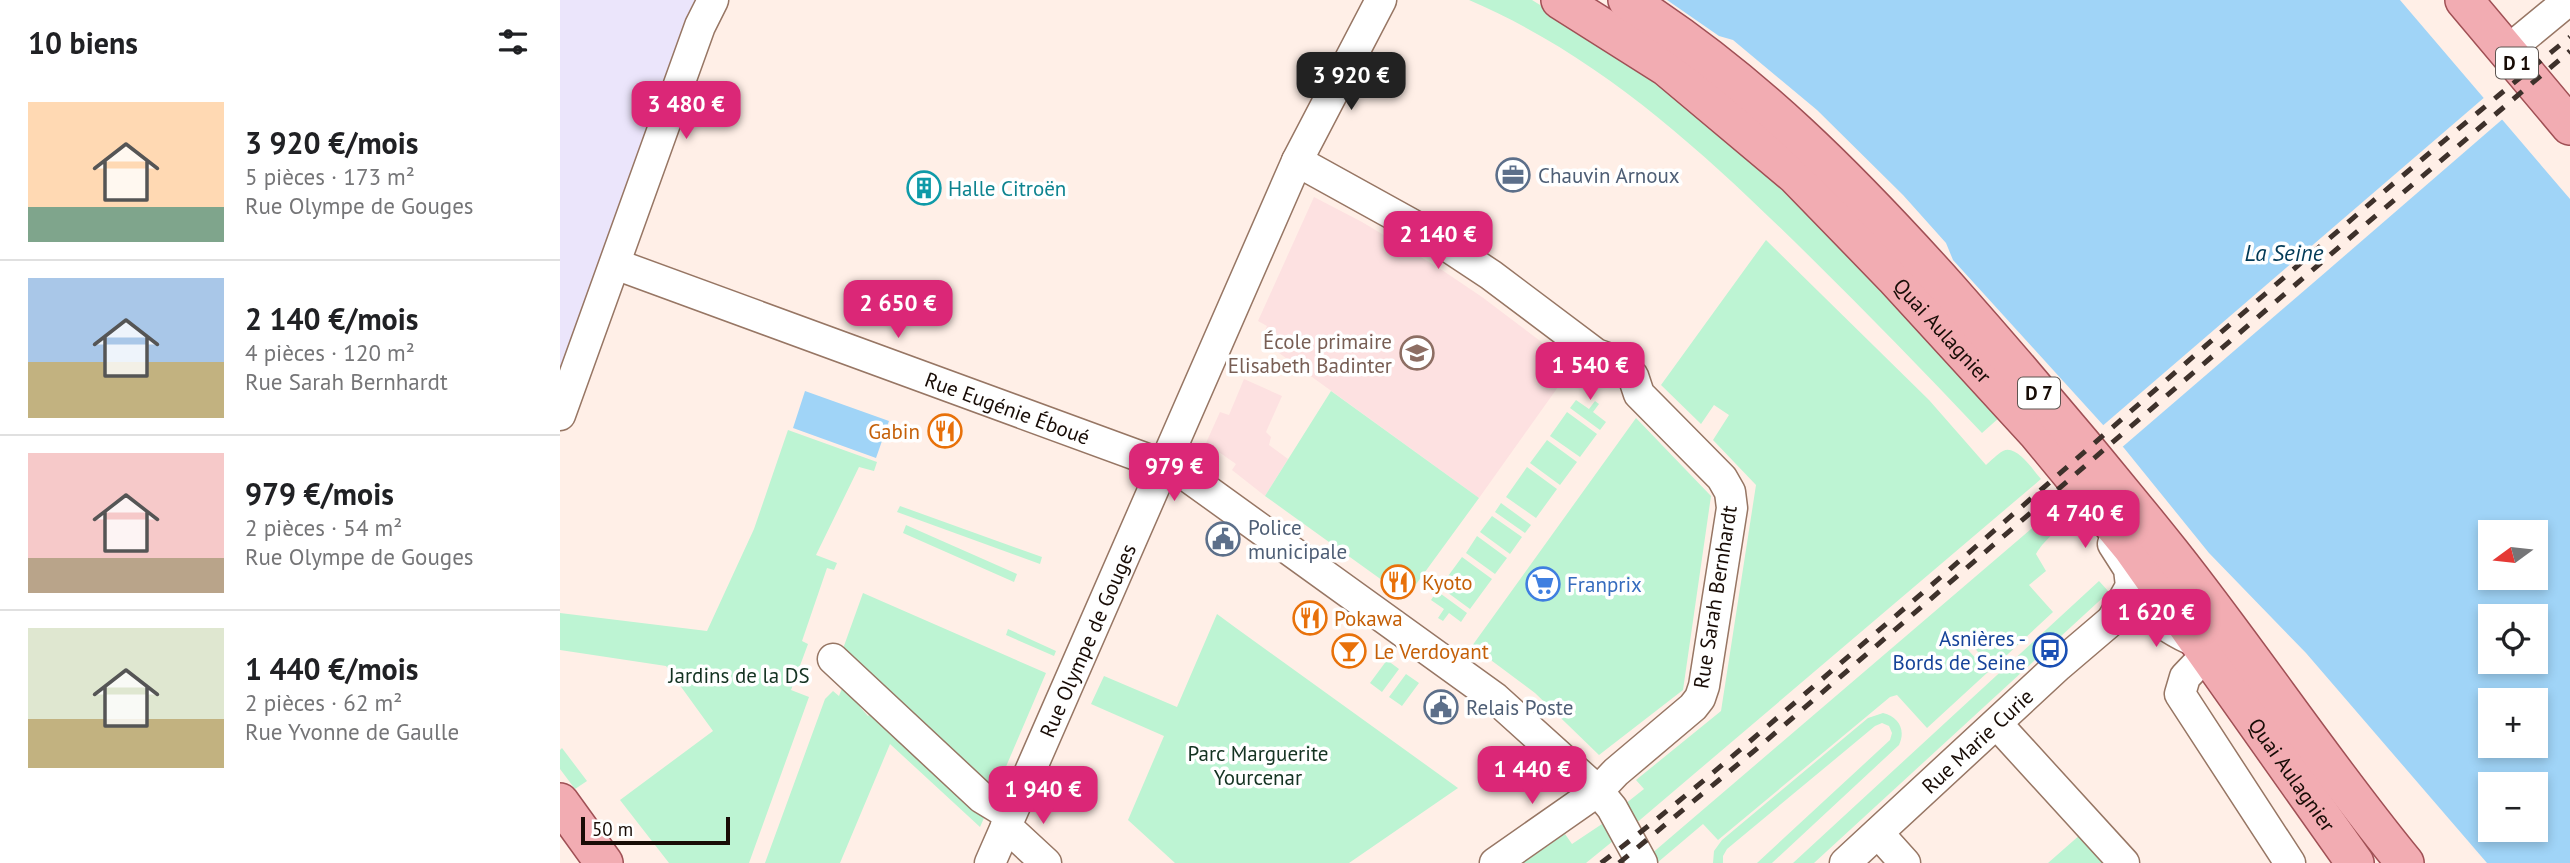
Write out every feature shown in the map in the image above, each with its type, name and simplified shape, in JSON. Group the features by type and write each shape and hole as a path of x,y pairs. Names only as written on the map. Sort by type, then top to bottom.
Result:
{"main road":[{"name":"Quai Aulagnier","path":"1560,0 1666,67 1796,176 2037,433 2132,548 2355,863"},
{"name":"Quai Aulagnier","path":"1627,0 1680,36 1768,105 1841,173 1901,236 2003,350 2172,554 2359,806 2405,863"},
{"name":"D 1","path":"2464,0 2570,126"},
{"path":"560,802 604,863"}],"street":[{"path":"560,415 700,26 713,0"},
{"name":"Rue Olympe de Gouges","path":"990,863 1297,161 1381,0"},
{"path":"2507,51 2569,0"},
{"name":"Rue Sarah Bernhardt","path":"1297,161 1429,234 1491,275 1596,354 1610,359 1633,376 1639,394 1722,478 1730,492 1732,508 1700,698 1598,791 1495,863"},
{"name":"Rue Eugénie Éboué","path":"615,264 1164,464 1193,480 1495,698 1598,791 1612,808 1642,863"},
{"name":"Rue Marie Curie","path":"1845,863 2112,620 2130,592 2129,569 2097,525 2074,479"},
{"path":"2112,620 2126,616 2153,617 2202,648 2185,677 2180,694 2290,863"},
{"path":"833,659 1008,821 1046,863"},
{"path":"1997,724 2124,863"},
{"path":"1878,832 1905,863"}],"shaded area":[{"path":"560,0 701,0 560,394"},
{"name":"École primaire Elisabeth Badinter","path":"1314,197 1439,268 1573,366 1479,498 1261,340 1267,326 1258,321"},
{"path":"1244,379 1282,396 1266,432 1271,437 1269,445 1288,459 1265,496 1232,470 1236,464 1206,443 1220,412 1229,415"}],"green space":[{"path":"1469,0 1532,0 1629,60 1725,133 1840,243 2000,417 1982,433 1759,207 1683,138 1643,106 1603,75 1560,48 1516,22"},
{"path":"1766,240 1929,400 1986,465 2003,451 2013,451 2024,459 2041,479 1634,825 1625,804 1644,789 1636,780 1721,711 1756,485 1713,440 1729,415 1714,405 1701,424 1661,385"},
{"path":"1331,391 1479,498 1406,598 1401,600 1384,587 1386,583 1265,496"},
{"path":"1576,400 1589,409 1595,401 1599,404 1593,412 1606,422 1600,430 1570,408"},
{"path":"1567,412 1597,434 1580,457 1550,436"},
{"path":"1636,418 1711,496 1683,690 1599,755 1535,693 1472,646"},
{"name":"Jardins de la DS","path":"788,430 877,462 874,471 859,467 816,555 837,563 834,570 827,568 802,641 808,644 791,690 809,697 749,863 669,863 620,800 713,731 666,666 560,650 560,613 707,631 754,529"},
{"path":"1547,440 1577,462 1560,485 1530,463"},
{"path":"1527,467 1557,489 1536,518 1506,497"},
{"path":"2060,500 2065,506 2062,521 2036,554 2046,571 2029,585 2053,612 1993,668 1966,639 1960,641 1988,672 1927,728 1897,695 1890,697 1718,840 1703,824 1657,863 1650,855 2058,506 2056,503"},
{"path":"1501,503 1531,525 1525,533 1495,512"},
{"path":"900,506 1042,557 1040,564 897,512"},
{"path":"1492,516 1522,537 1510,554 1480,532"},
{"path":"906,525 1017,574 1014,582 903,533"},
{"path":"1477,536 1507,558 1495,574 1466,553"},
{"path":"1462,557 1492,579 1470,609 1440,587"},
{"path":"2099,581 2109,592 1814,863 1793,863"},
{"path":"1437,591 1467,613 1461,622 1449,613 1443,621 1438,618 1444,609 1431,600"},
{"path":"863,593 1046,673 993,797 840,657"},
{"name":"Parc Marguerite Yourcenar","path":"1217,614 1458,788 1349,863 1175,863 1128,820 1164,736 1091,704 1104,676 1177,707"},
{"path":"1008,629 1056,651 1054,656 1006,635"},
{"path":"1387,660 1399,669 1382,692 1370,683"},
{"path":"1406,674 1419,683 1402,706 1389,697"},
{"path":"846,678 868,698 860,707 868,716 877,707 988,809 980,827 890,744 840,863 765,863 825,699 833,691 839,696"},
{"path":"1883,713 1900,725 1902,734 1899,745 1772,863 1757,863 1890,740 1892,733 1889,726 1882,723 1875,726 1727,849 1723,863 1713,863 1714,851 1722,840 1868,718"},
{"path":"562,748 587,781 575,789 560,769"},
{"path":"1602,824 1613,841 1586,863 1523,863 1565,834 1572,844"},
{"path":"2081,834 2106,863 2048,863"}],"water":[{"name":"La Seine","path":"1667,0 2400,0 2570,199 2570,863 2487,863 2306,653 2209,553 2124,448 1953,260 1946,243 1903,195 1817,110 1733,40 1719,36"},
{"path":"805,391 889,421 876,458 793,428"}],"pier":[{"path":"2486,96 2505,117 2320,277 2120,449 2100,428"}],"railway":[{"path":"1601,863 1738,752 2305,259 2570,37"},
{"path":"1619,863 1760,746 2570,51"}],"place":[{"name":"Chauvin Arnoux","path":"1513,175"},
{"name":"Halle Citroën","path":"924,188"},
{"name":"École primaire Elisabeth Badinter","path":"1417,353"},
{"name":"Gabin","path":"945,431"},
{"name":"Police municipale","path":"1223,539"},
{"name":"Kyoto","path":"1398,582"},
{"name":"Franprix","path":"1543,584"},
{"name":"Pokawa","path":"1310,618"},
{"name":"Asnières - Bords de Seine","path":"2050,650"},
{"name":"Le Verdoyant","path":"1349,651"},
{"name":"Relais Poste","path":"1441,707"}]}
